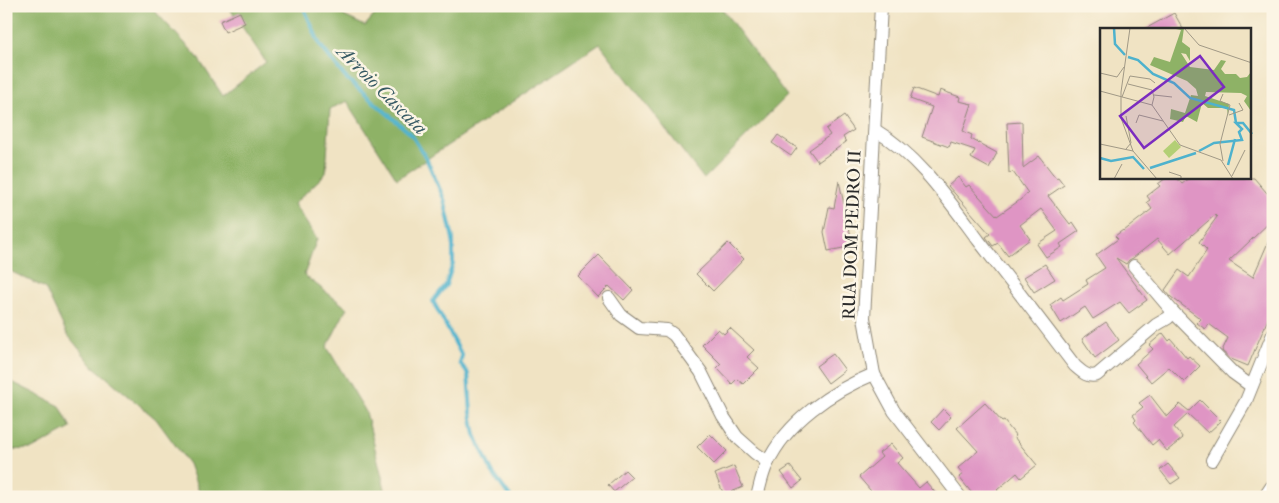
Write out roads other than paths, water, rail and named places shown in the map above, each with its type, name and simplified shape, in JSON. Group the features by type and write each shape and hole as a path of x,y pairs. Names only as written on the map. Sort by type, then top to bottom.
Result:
{"main road":[{"path":"1267,497 1273,488"}],"street":[{"name":"RUA DOM PEDRO II","path":"881,6 864,318 874,374 894,410 960,497"},
{"path":"875,130 890,139 905,152 937,186 1075,366 1088,376 1097,375 1173,312"},
{"path":"1134,266 1173,312 1233,373 1251,386"},
{"path":"609,298 621,315 639,328 666,330 674,335 701,372 723,416 737,437 768,462"},
{"path":"1212,460 1246,401 1273,334"},
{"path":"757,497 768,462 784,437 826,399 850,384 874,374"}],"waterway":[{"name":"Arroio Cascata","path":"303,6 320,45 345,77 411,134 426,158 444,199 453,239 453,263 446,285 433,301 462,356 460,363 468,374 475,435 492,472 510,497"}]}
